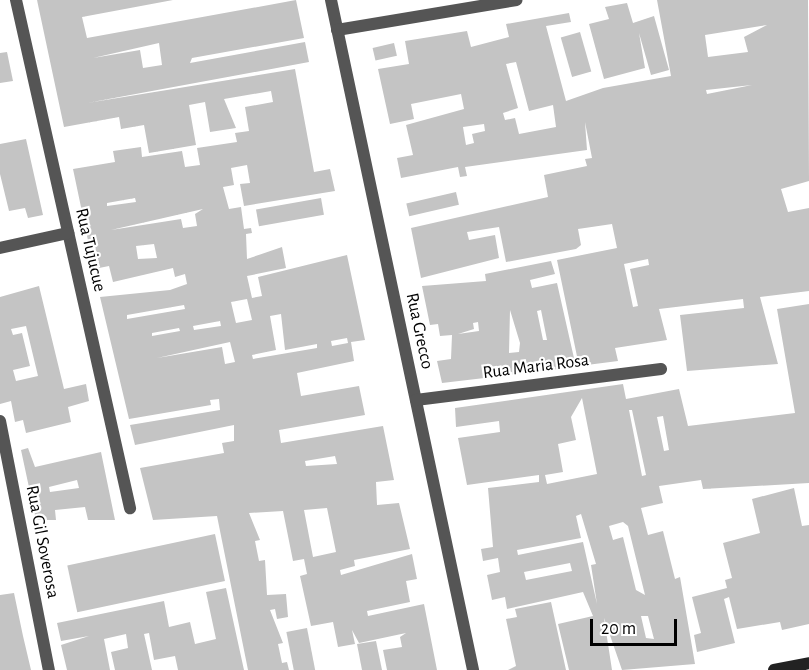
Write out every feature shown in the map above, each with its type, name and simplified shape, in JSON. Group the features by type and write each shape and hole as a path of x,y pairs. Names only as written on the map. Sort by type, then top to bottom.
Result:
{"street":[{"name":"Rua Tujucue","path":"16,0 130,508"},
{"name":"Rua Grecco","path":"331,0 473,670"},
{"path":"337,30 517,0"},
{"path":"0,248 68,233"},
{"name":"Rua Maria Rosa","path":"416,400 661,369"},
{"name":"Rua Gil Soverosa","path":"0,421 49,670"},
{"path":"774,670 809,663"}],"building":[{"path":"37,0 173,0 82,17 87,38 296,0 304,38 192,58 190,63 305,42 309,62 87,103 295,69 314,172 330,169 335,191 244,206 240,184 250,183 247,165 231,168 234,185 223,187 229,209 241,207 244,229 251,228 252,233 246,234 247,259 282,247 286,268 247,276 252,298 262,296 258,277 347,255 365,340 351,342 354,361 297,373 301,396 359,386 365,415 279,430 281,443 383,426 394,480 376,482 377,505 399,503 410,549 354,560 355,566 340,570 341,575 412,554 417,579 406,581 410,602 367,611 368,616 424,604 437,670 387,670 383,650 402,647 400,637 406,633 359,643 352,630 355,644 338,647 333,622 311,626 300,576 307,574 304,559 293,561 283,511 249,513 260,540 255,541 259,561 265,560 267,595 286,594 288,617 277,619 275,609 270,610 283,643 278,644 282,663 287,662 289,670 248,670 217,516 153,520 140,468 224,453 222,443 234,441 234,425 135,445 130,425 220,410 219,399 210,400 211,405 129,419 100,297 170,290 187,284 185,274 175,277 173,268 113,282 109,266 94,269 73,169 115,162 113,151 141,147 142,157 182,151 185,167 200,165 197,148 237,142 235,133 249,131 245,107 273,102 271,91 224,99 236,128 210,132 205,102 189,105 196,145 149,153 144,125 121,129 119,117 64,127","holes":["159,43 162,65 143,68 140,50 93,58","135,198 136,202 107,206 107,203","203,209 195,214 197,226 183,228 181,219 111,230","154,244 157,258 138,259 136,246","247,299 252,320 236,323 231,302","184,305 185,309 127,319 127,315","281,314 285,350 317,344 317,348 253,359 252,355 276,350 270,316","220,321 221,326 194,330 193,326","179,328 180,331 152,336 152,333","347,338 348,343 332,346 331,341","230,342 235,362 225,364 222,347 157,358","335,456 337,464 306,466 305,461","327,508 336,552 313,557 304,510"]},
{"path":"657,0 808,0 809,181 781,189 788,212 809,208 809,291 760,297 778,364 687,371 680,315 744,308 743,299 659,309 667,340 615,348 618,361 579,366 557,260 617,248 612,224 578,229 581,245 576,249 506,262 499,227 467,232 469,240 495,235 499,258 421,278 411,228 548,197 544,175 587,166 585,159 592,158 585,122 587,150 465,167 467,176 460,177 458,167 401,178 397,158 413,155 406,125 464,109 461,94 411,104 414,119 390,124 378,69 409,64 405,41 467,31 471,47 509,37 506,24 569,13 571,22 546,26 566,101 603,88 671,76","holes":["767,25 744,37 748,52 708,57 705,35","516,62 529,111 553,105 556,127 519,134 515,118 505,120 503,113 518,108 506,64","752,85 707,94 706,90","484,124 485,131 472,134 474,143 466,145 463,127","648,259 649,265 630,269 638,306 633,307 624,264"]},
{"path":"627,3 633,23 654,16 669,70 651,75 639,33 645,68 604,79 589,24 609,19 605,7"},
{"path":"580,32 591,71 572,77 561,38"},
{"path":"394,43 397,56 375,61 373,48"},
{"path":"7,52 13,81 0,83 0,53"},
{"path":"26,139 43,215 28,218 25,208 9,211 0,174 0,144"},
{"path":"456,192 459,205 409,216 406,203"},
{"path":"321,198 324,215 259,226 256,209"},
{"path":"551,261 555,274 530,280 532,288 557,283 576,367 442,383 437,361 451,359 452,335 440,336 438,324 430,325 422,286 486,281 485,274","holes":["510,310 520,343 519,352 509,353","541,310 547,340 543,340 537,311","478,322 479,331 458,334 474,329 473,323"]},
{"path":"39,286 64,389 86,384 89,401 68,407 71,422 26,433 23,420 15,422 11,401 0,404 0,297","holes":["26,326 38,376 16,381 13,370 30,366 22,333 13,335 11,329"]},
{"path":"809,304 809,483 703,489 701,480 659,486 663,503 641,508 648,535 663,531 675,579 680,577 695,664 622,670 604,618 612,670 569,670 558,624 593,616 583,592 507,609 505,597 492,600 487,575 500,572 498,558 483,561 481,549 493,547 488,488 539,482 539,475 467,485 458,438 500,432 499,421 456,427 455,408 623,384 626,399 679,389 688,426 795,413 777,309","holes":["582,398 597,474 547,484 545,475 563,472 558,444 576,440 571,417","629,410 632,410 646,475 642,476","663,416 669,450 664,451 657,417","581,514 596,564 591,565 597,604 583,542 518,555 517,550 581,538 576,516","623,522 628,526 645,595 636,590 623,537 613,540 609,526","570,563 572,571 526,580 524,572","641,616 648,616 654,639 646,638"]},
{"path":"28,448 35,467 101,452 115,520 88,520 85,507 55,510 56,520 36,520 21,450","holes":["77,480 79,488 50,492 49,487"]},
{"path":"794,488 802,526 809,525 809,624 782,630 780,622 737,629 729,597 724,599 735,643 697,652 694,635 701,633 692,597 727,588 725,580 732,578 723,543 760,533 752,499"},
{"path":"215,534 225,581 77,612 67,565"},
{"path":"226,588 244,670 178,670 175,656 154,660 149,633 144,634 152,670 115,670 111,652 128,648 126,634 104,639 110,670 67,670 61,645 89,636 61,641 57,623 164,601 169,627 190,622 195,644 216,639 206,592"},
{"path":"14,593 31,670 0,670 0,595"},
{"path":"551,602 566,670 508,670 516,666 506,619 517,617 515,609"},
{"path":"307,628 315,670 294,670 286,632"},
{"path":"376,641 382,670 362,670 357,644"}]}
